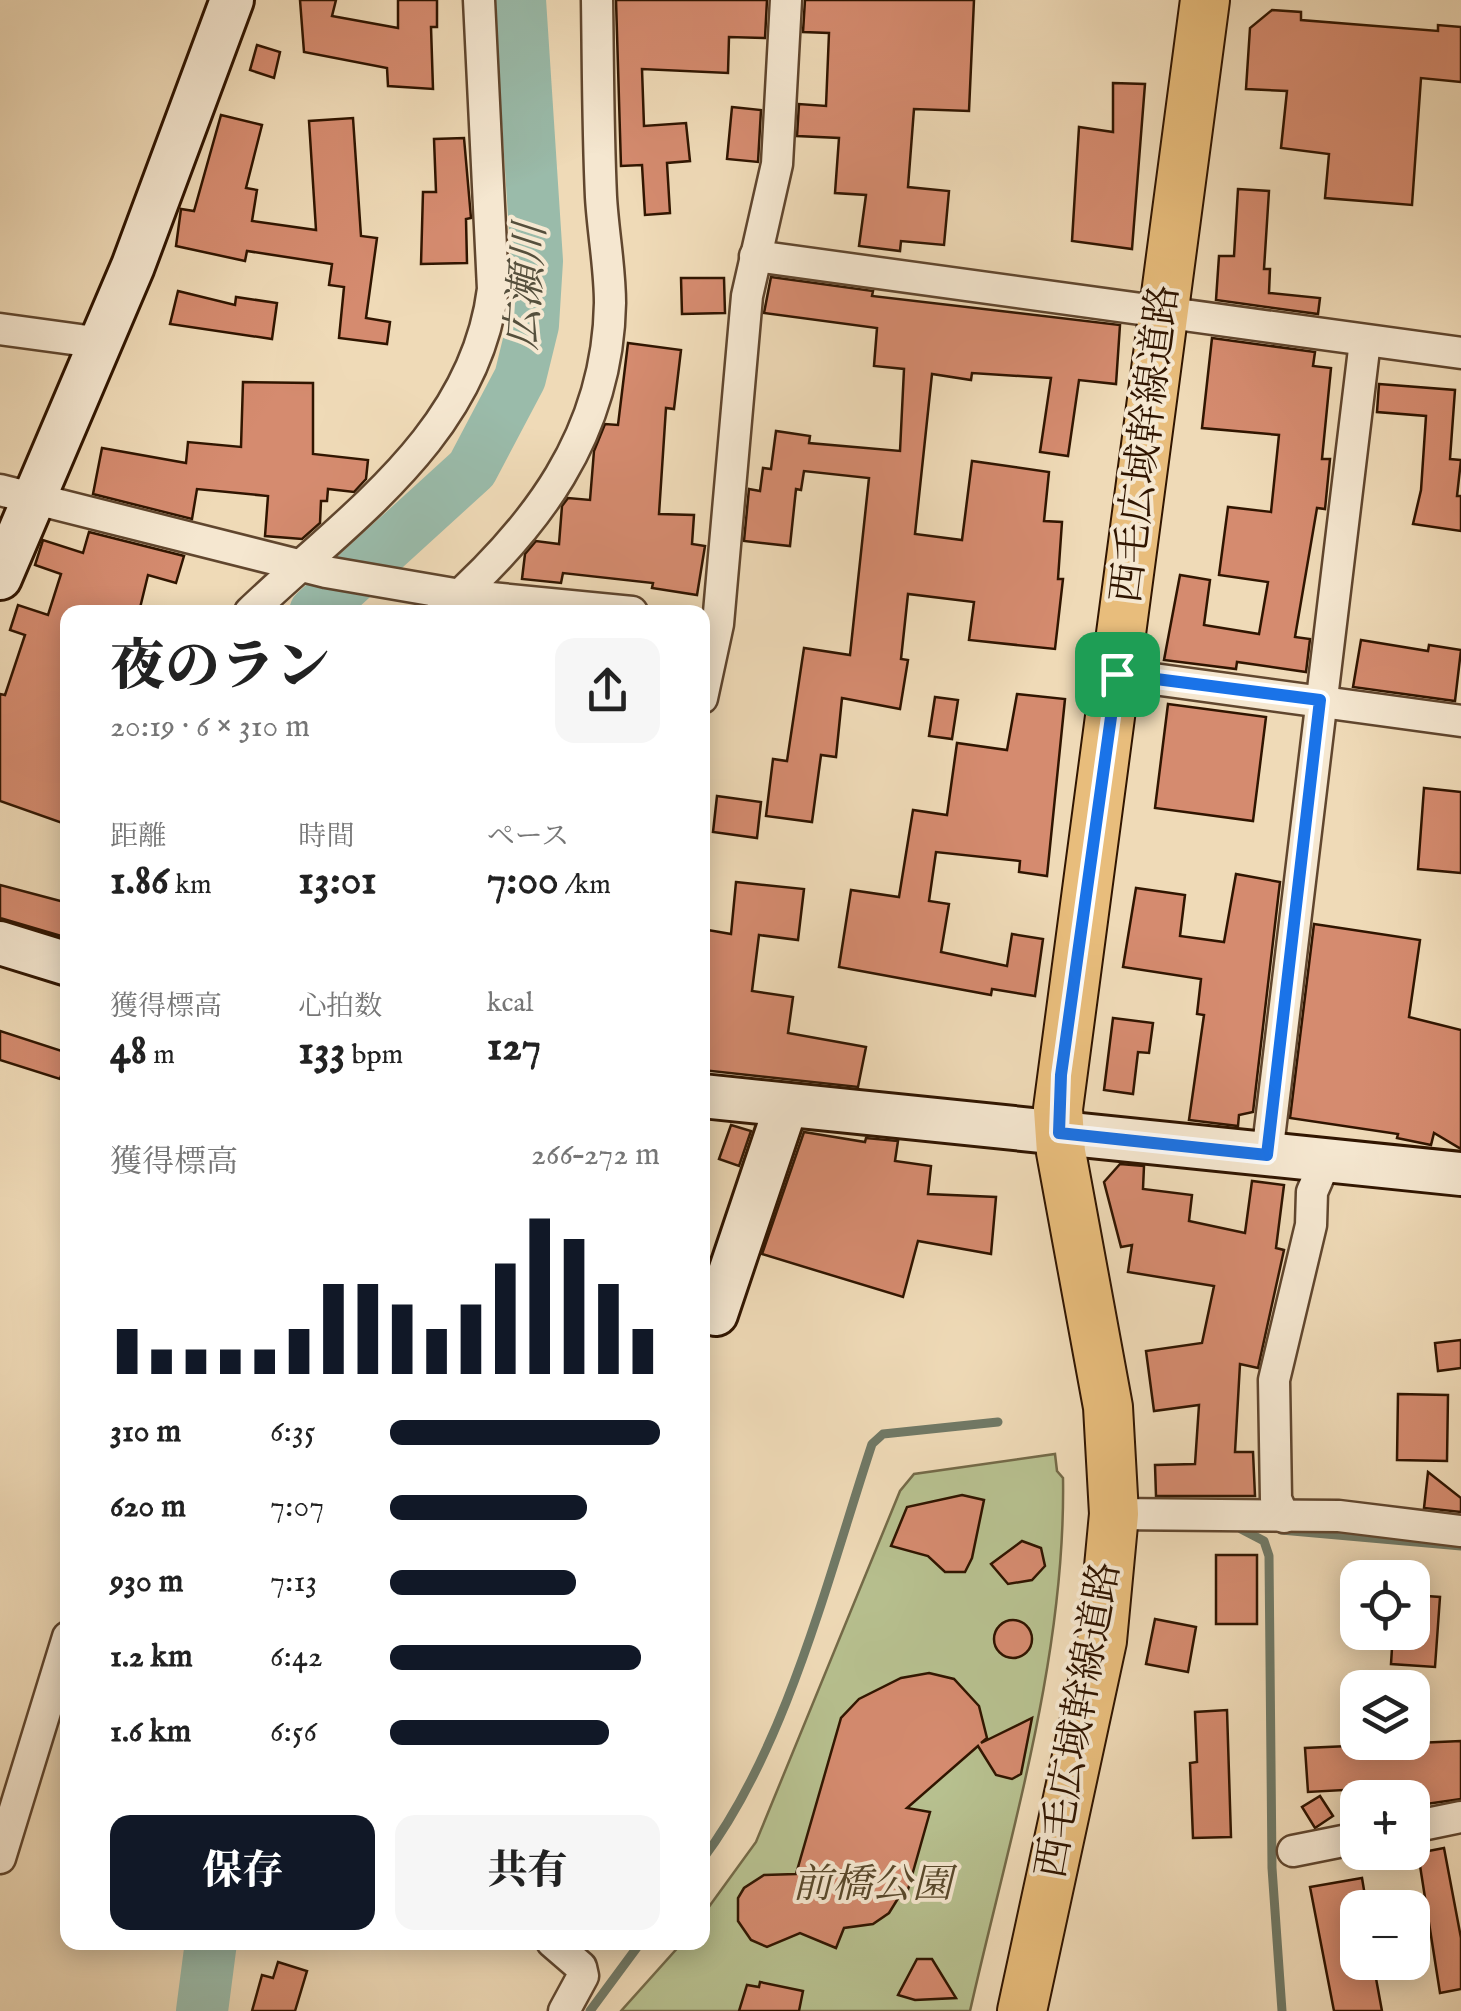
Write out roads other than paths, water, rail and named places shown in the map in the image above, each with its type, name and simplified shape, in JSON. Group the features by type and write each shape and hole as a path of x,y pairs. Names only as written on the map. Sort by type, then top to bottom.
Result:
{"main road":[{"name":"西毛広域幹線道路","path":"1022,2011 1102,1641 1114,1514 1105,1388 1059,1133 1061,1075 1205,0"}],"street":[{"path":"0,578 16,494 102,343 232,0"},
{"path":"260,605 313,568 339,532 436,434 469,376 489,323 492,252 479,0"},
{"path":"16,494 313,568 408,586 450,604 518,538 550,496 581,437 597,390 610,300 601,197 597,0"},
{"path":"710,623 747,296 776,164 786,0"},
{"path":"754,256 1461,354"},
{"path":"0,329 102,343"},
{"path":"1267,1155 1365,341"},
{"path":"1117,674 1461,721"},
{"path":"0,943 60,962"},
{"path":"710,1097 1461,1174"},
{"path":"716,1314 786,1106"},
{"path":"1284,1516 1276,1499 1274,1380 1311,1225 1312,1192 1325,1162"},
{"path":"1114,1514 1339,1516 1461,1531"},
{"path":"0,1858 60,1663"},
{"path":"1430,1823 1461,1817"},
{"path":"1293,1850 1340,1841"},
{"path":"561,1950 581,1967 584,1976 564,2011"}],"waterway":[{"name":"広瀬川","path":"323,605 472,469 520,378 533,325 537,261 520,0"},
{"path":"710,1848 732,1816 781,1715 872,1444 883,1434 998,1422"},
{"path":"1241,1529 1264,1541 1269,1556 1272,1868 1282,2011"},
{"path":"1281,1530 1461,1546"},
{"name":"広瀬川","path":"202,2011 210,1950"},
{"path":"590,2011 635,1950"}],"park label":[{"name":"前橋公園","path":"872,1886"}]}
